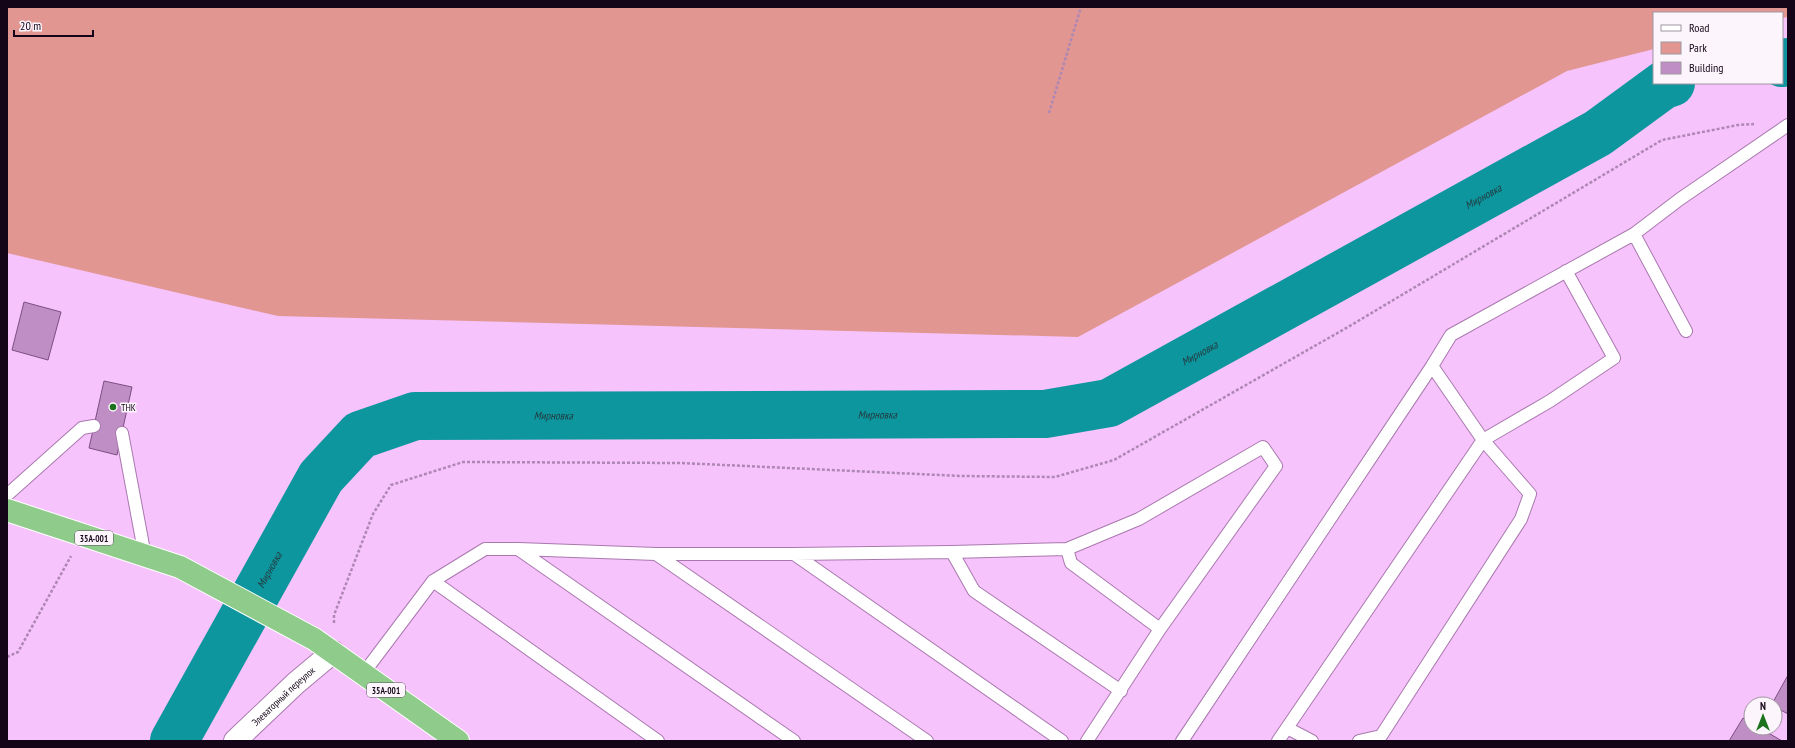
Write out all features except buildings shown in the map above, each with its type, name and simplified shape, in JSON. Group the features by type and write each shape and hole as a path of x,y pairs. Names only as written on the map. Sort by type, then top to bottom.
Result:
{"highway":[{"name":"35А-001","path":"7,510 180,567 314,639 458,741"}],"street":[{"name":"Элеваторный переулок","path":"235,741 296,683 333,652"}],"lane":[{"path":"1182,741 1432,366 1451,335 1634,234 1686,194 1788,125"},
{"path":"1634,234 1686,331"},
{"path":"1278,741 1483,440 1550,401 1614,358 1566,271"},
{"path":"1359,741 1381,736 1521,519 1530,494 1483,440 1432,366"},
{"path":"7,495 82,428 94,426"},
{"path":"122,433 145,556"},
{"path":"364,674 433,581 485,549 656,554 794,554 1067,549 1139,519 1263,448 1276,466 1160,629 1087,741"},
{"path":"518,549 794,741"},
{"path":"1067,549 1071,563 1160,629"},
{"path":"952,552 974,591 1121,691"},
{"path":"656,554 927,741"},
{"path":"794,554 1062,741"},
{"path":"433,581 658,741"},
{"path":"1287,728 1312,741"}],"path":[{"path":"1049,113 1081,7"},
{"path":"333,652 334,615 373,514 391,485 463,462 681,463 1055,478 1114,460 1348,327 1662,140 1738,125 1760,123"},
{"path":"7,657 18,652 83,535"}],"green space":[{"path":"7,7 1788,7 1788,17 1783,18 1783,12 1653,12 1653,49 1567,71 1078,337 278,316 7,253"}],"waterway":[{"name":"Мирновка","path":"1783,63 1788,62"},
{"name":"Мирновка","path":"174,741 321,477 360,435 415,416 1045,414 1109,403 1598,133 1665,84"}],"place":[{"name":"ТНК","path":"113,407"}]}
